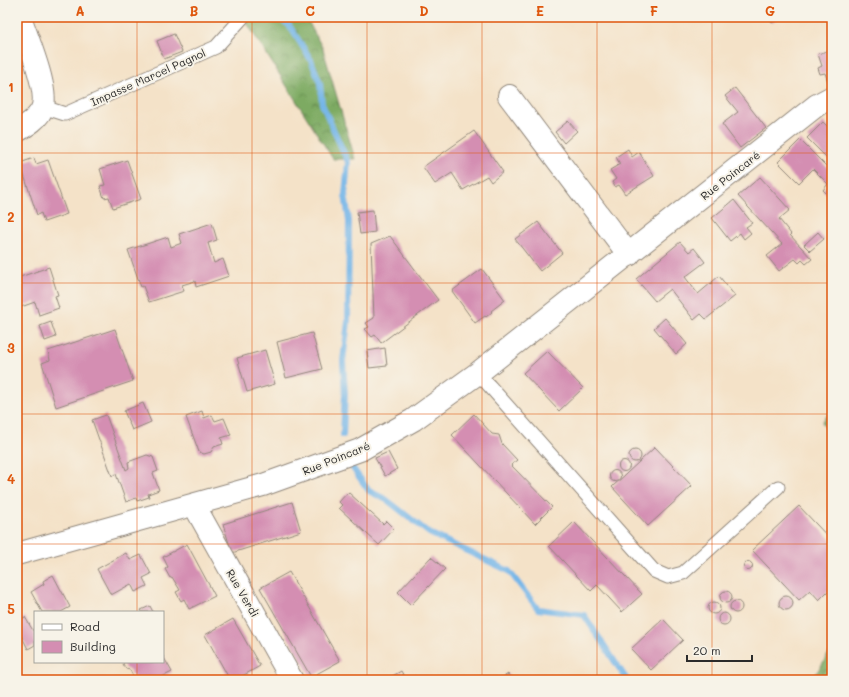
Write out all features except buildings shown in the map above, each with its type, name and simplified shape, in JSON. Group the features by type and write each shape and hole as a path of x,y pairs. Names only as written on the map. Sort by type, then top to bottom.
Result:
{"street":[{"path":"17,131 30,124 43,107 43,88 20,17"},
{"path":"510,96 629,255"},
{"name":"Rue Poincaré","path":"17,554 263,485 360,450 413,420 478,373 817,105 832,97"},
{"name":"Rue Verdi","path":"194,505 292,680"}],"lane":[{"name":"Impasse Marcel Pagnol","path":"43,107 65,114 216,47 243,17"},
{"path":"478,373 654,571 668,577 683,573 778,487"}],"green space":[{"path":"243,17 306,17 323,49 355,159 333,159"},
{"path":"832,410 832,441 822,422"},
{"path":"832,649 832,680 812,680 831,650"}],"waterway":[{"path":"276,17 289,25 311,60 320,83 322,104 348,162 345,194 349,221 348,322 343,361 345,394 343,435"},
{"path":"352,467 369,491 387,500 429,533 509,571 538,609 584,615 627,680"}]}
